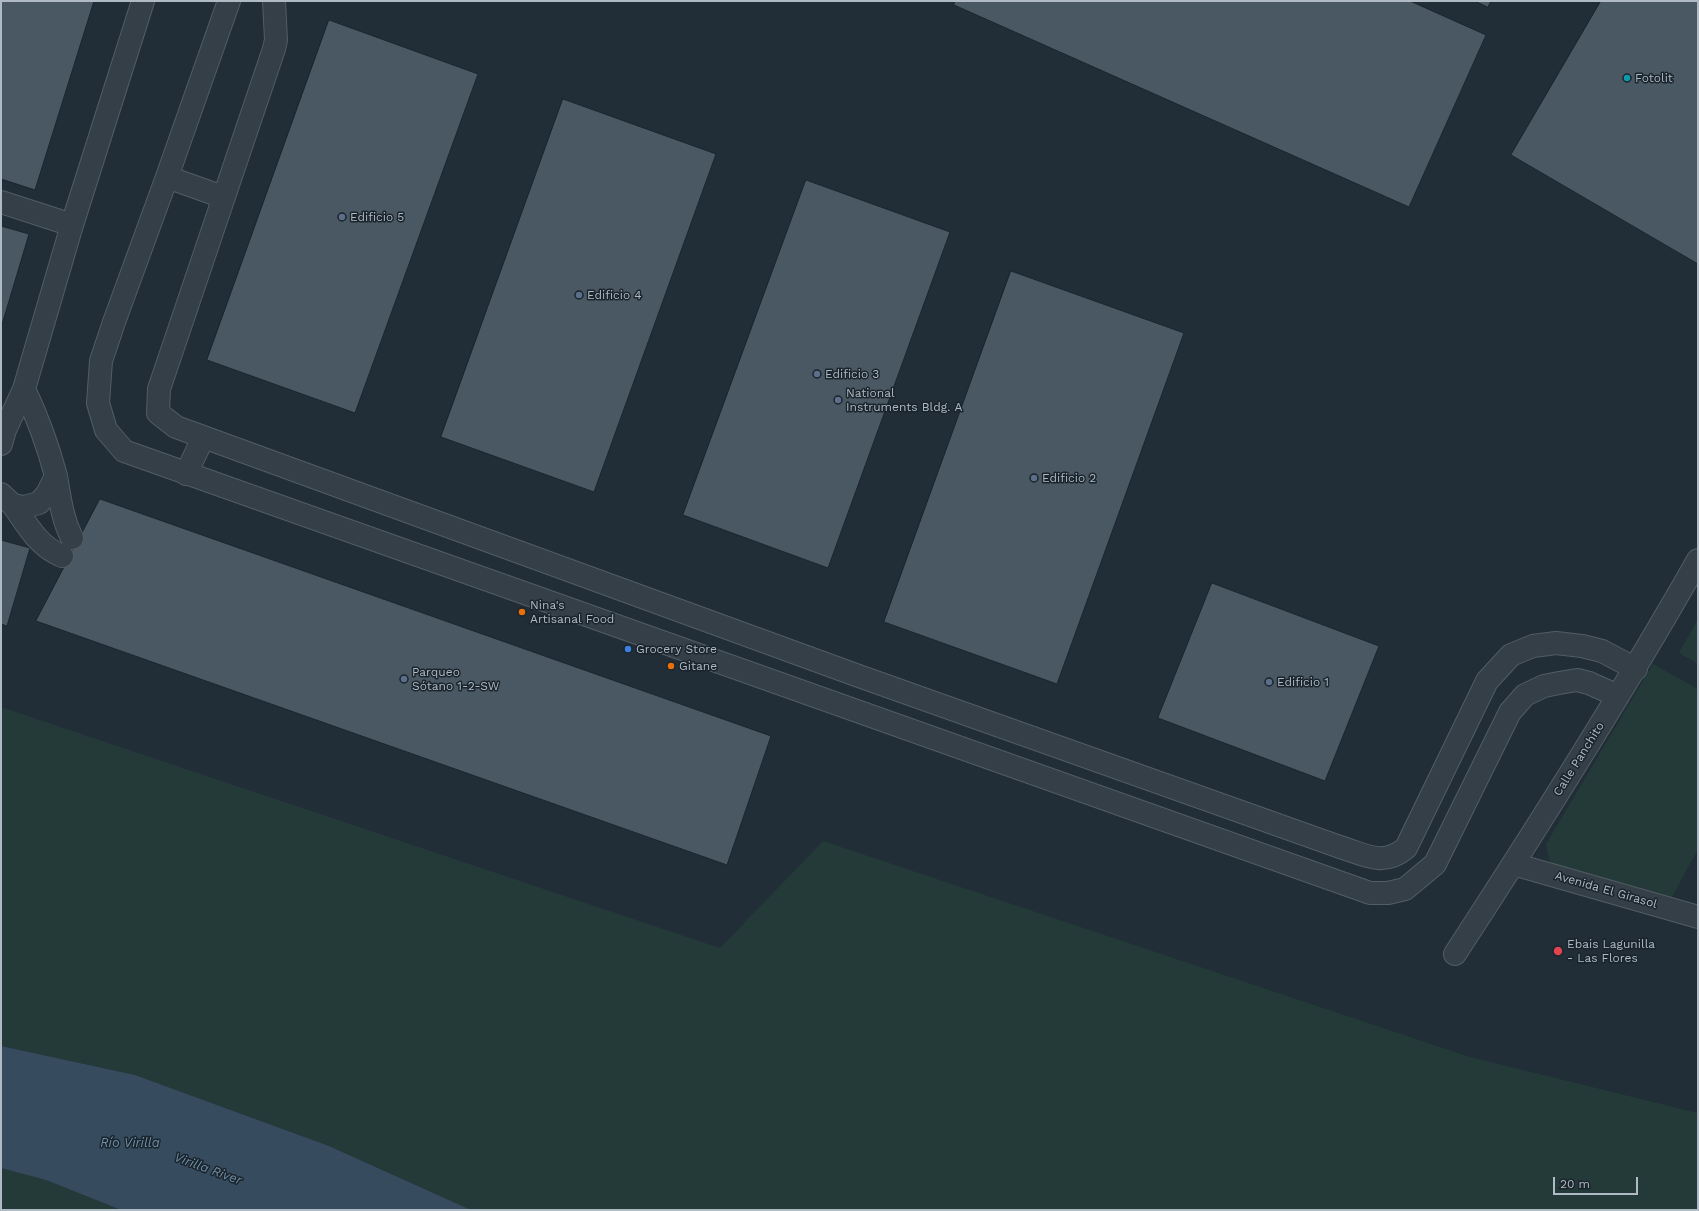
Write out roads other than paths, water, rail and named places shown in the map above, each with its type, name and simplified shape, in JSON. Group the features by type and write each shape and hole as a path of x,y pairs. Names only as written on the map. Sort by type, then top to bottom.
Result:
{"street":[{"path":"1,444 5,430 24,389 72,225 143,1"},
{"path":"229,1 168,177 114,322 102,361 98,403 106,430 124,451 1370,893 1388,893 1405,889 1435,864 1510,712 1525,695 1544,686 1577,680 1589,683 1618,696"},
{"path":"274,1 276,40 274,49 159,389 158,413 176,427 856,676 990,722 1340,847 1380,859 1388,859 1397,856 1406,848 1486,681 1511,655 1532,646 1556,643 1576,645 1602,651 1636,669"},
{"path":"168,177 223,197"},
{"path":"1,202 72,225"},
{"path":"7,499 38,540 50,551 67,547 65,524 49,448 24,389"},
{"path":"186,474 203,438"},
{"path":"7,499 24,507 39,503 47,494 56,476"},
{"name":"Calle Panchito","path":"1454,954 1513,864 1636,669 1698,560"},
{"path":"977,753 990,722"},
{"name":"Avenida El Girasol","path":"1513,864 1698,917"}],"water":[{"name":"Río Virilla","path":"1,1046 135,1075 329,1146 471,1210 121,1210 46,1180 1,1168"}],"place":[{"name":"Fotolit","path":"1627,78"},
{"name":"Edificio 5","path":"342,217"},
{"name":"Edificio 4","path":"579,295"},
{"name":"Edificio 3","path":"817,374"},
{"name":"National Instruments Bldg. A","path":"838,400"},
{"name":"Edificio 2","path":"1034,478"},
{"name":"Nina's Artisanal Food","path":"522,612"},
{"name":"Grocery Store","path":"628,649"},
{"name":"Gitane","path":"671,666"},
{"name":"Parqueo Sótano 1-2-SW","path":"404,679"},
{"name":"Edificio 1","path":"1269,682"},
{"name":"Ebais Lagunilla - Las Flores","path":"1558,951"}],"water label":[{"name":"Virilla River","path":"208,1169"}]}
